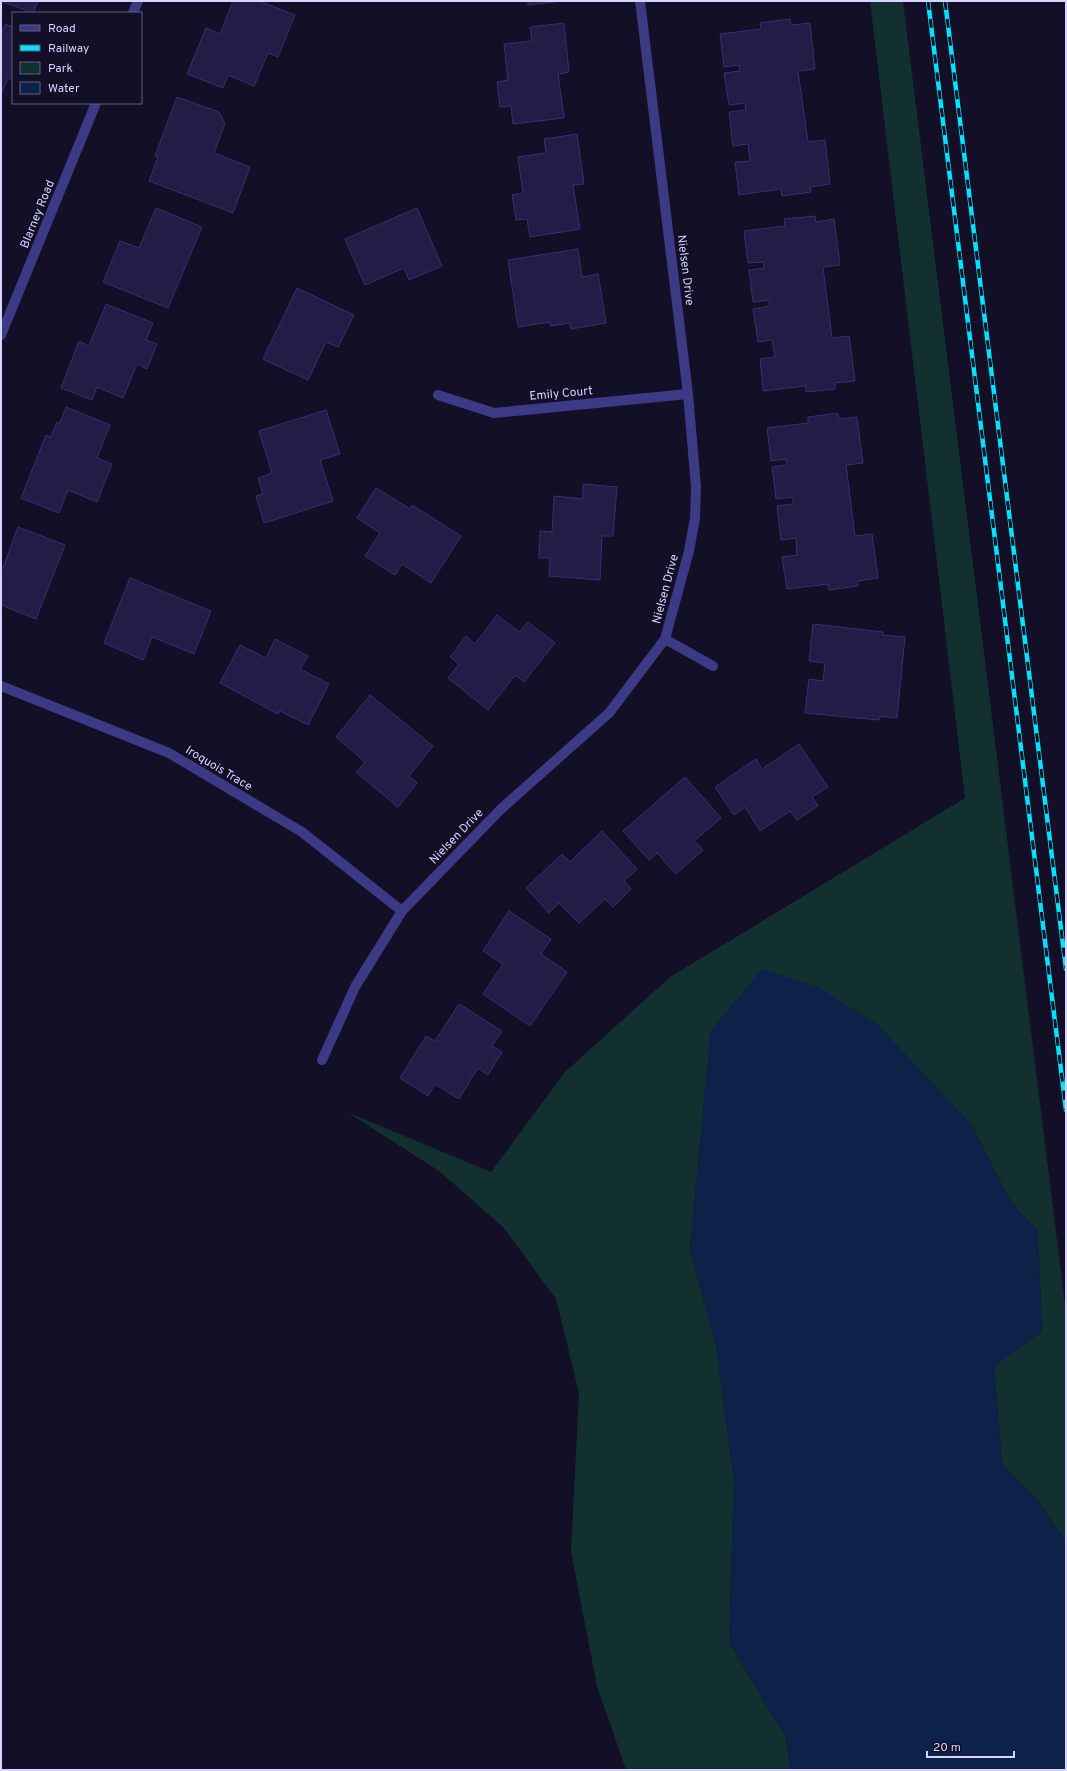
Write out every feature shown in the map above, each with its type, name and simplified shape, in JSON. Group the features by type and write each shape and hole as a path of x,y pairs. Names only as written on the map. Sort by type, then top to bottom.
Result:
{"street":[{"path":"133,12 138,1"},
{"name":"Nielsen Drive","path":"322,1060 355,987 402,911 501,809 609,713 665,640 689,551 695,518 696,487 688,394 640,1"},
{"name":"Blarney Road","path":"1,335 96,104"},
{"name":"Emily Court","path":"438,395 494,413 688,394"},
{"path":"665,640 713,666"},
{"name":"Iroquois Trace","path":"1,686 169,753 302,832 402,911"}],"green space":[{"path":"870,1 903,1 1066,1313 1066,1541 1035,1497 1002,1466 994,1366 1042,1331 1038,1232 1012,1204 971,1124 711,1030 690,1249 716,1345 734,1481 729,1642 786,1738 790,1770 626,1770 597,1686 571,1552 579,1393 556,1299 504,1228 439,1171 347,1112 491,1172 565,1072 670,977 965,798"}],"water":[{"path":"762,969 818,987 878,1025 971,1124 1012,1204 1038,1232 1042,1331 994,1366 1002,1466 1035,1497 1066,1541 1066,1770 790,1770 786,1738 729,1642 734,1481 716,1345 690,1249 711,1030"}],"building":[{"path":"1,1 38,1 33,12"},
{"path":"233,1 259,1 295,15 278,57 268,53 254,86 228,75 223,88 187,74 206,28 220,34"},
{"path":"528,1 562,1 528,5"},
{"path":"790,19 791,25 810,23 815,69 798,71 808,142 825,140 830,184 810,187 811,192 782,196 781,189 739,195 735,162 750,161 748,144 733,146 729,112 746,110 745,103 729,105 724,73 740,71 739,65 724,67 720,34 761,29 760,23"},
{"path":"564,23 569,72 558,74 564,118 513,124 511,106 500,107 497,82 508,80 504,44 532,41 530,27"},
{"path":"5,24 12,27 12,80 8,78 1,95 1,35"},
{"path":"177,97 219,112 225,124 214,153 250,167 233,213 149,181 158,157 155,156"},
{"path":"577,134 584,184 573,185 580,229 530,237 527,219 516,220 512,195 523,193 518,157 546,153 544,139"},
{"path":"156,208 202,227 168,308 103,282 120,241 139,248"},
{"path":"417,208 442,266 409,280 404,268 365,285 345,239"},
{"path":"815,216 816,222 834,219 840,265 823,267 832,338 849,336 855,381 835,383 835,389 806,392 806,386 763,391 760,359 775,357 772,340 758,342 753,309 770,306 769,300 753,302 749,270 764,268 763,262 748,263 744,231 785,226 784,219"},
{"path":"578,249 582,277 598,274 606,323 571,329 570,323 550,326 550,322 518,327 508,260"},
{"path":"297,288 354,315 338,347 326,342 308,380 263,359"},
{"path":"106,304 153,323 146,340 157,344 147,369 137,364 123,398 97,387 92,400 61,388 79,341 89,346"},
{"path":"66,407 110,425 97,458 112,464 97,502 68,490 59,513 21,498 46,435 51,437 57,422 60,423"},
{"path":"326,410 340,454 320,460 333,501 264,523 256,496 263,494 258,478 272,473 259,431"},
{"path":"838,413 839,419 857,417 863,463 846,465 855,536 872,534 878,578 858,581 858,586 829,590 828,584 787,589 782,557 797,555 796,538 781,540 777,506 793,504 793,497 776,499 772,467 787,465 786,459 771,461 767,428 808,423 808,417"},
{"path":"583,484 617,487 613,536 602,536 600,580 549,576 550,558 539,558 540,531 552,532 554,496 583,499"},
{"path":"376,488 410,509 412,505 461,536 431,583 402,564 395,575 365,556 380,533 357,518"},
{"path":"18,527 65,545 36,619 1,605 1,567 3,568"},
{"path":"130,578 211,611 194,654 152,637 143,660 104,643"},
{"path":"497,615 519,632 528,622 555,643 524,682 515,675 488,710 448,678 459,664 450,657 466,636 475,644"},
{"path":"813,624 883,632 883,635 905,637 897,718 880,716 879,720 805,713 809,679 823,681 825,663 809,661"},
{"path":"275,639 308,656 300,669 329,684 308,725 280,711 278,714 220,683 240,645 266,658"},
{"path":"370,695 433,746 409,776 417,783 398,807 356,772 365,762 336,737"},
{"path":"799,744 828,787 812,797 818,806 797,820 790,811 760,831 745,807 734,815 715,787 756,759 762,769"},
{"path":"685,777 721,818 694,841 703,850 676,874 657,853 649,860 623,831"},
{"path":"602,831 637,869 624,881 631,889 613,907 605,899 579,923 559,903 549,913 526,888 562,854 570,862"},
{"path":"509,911 551,939 541,954 567,972 530,1026 483,994 503,964 483,951"},
{"path":"459,1004 502,1031 492,1046 502,1052 488,1075 478,1068 459,1099 435,1084 428,1096 400,1078 426,1036 435,1041"}],"railway":[{"path":"928,1 1066,1110"},
{"path":"945,1 1066,969"}]}
